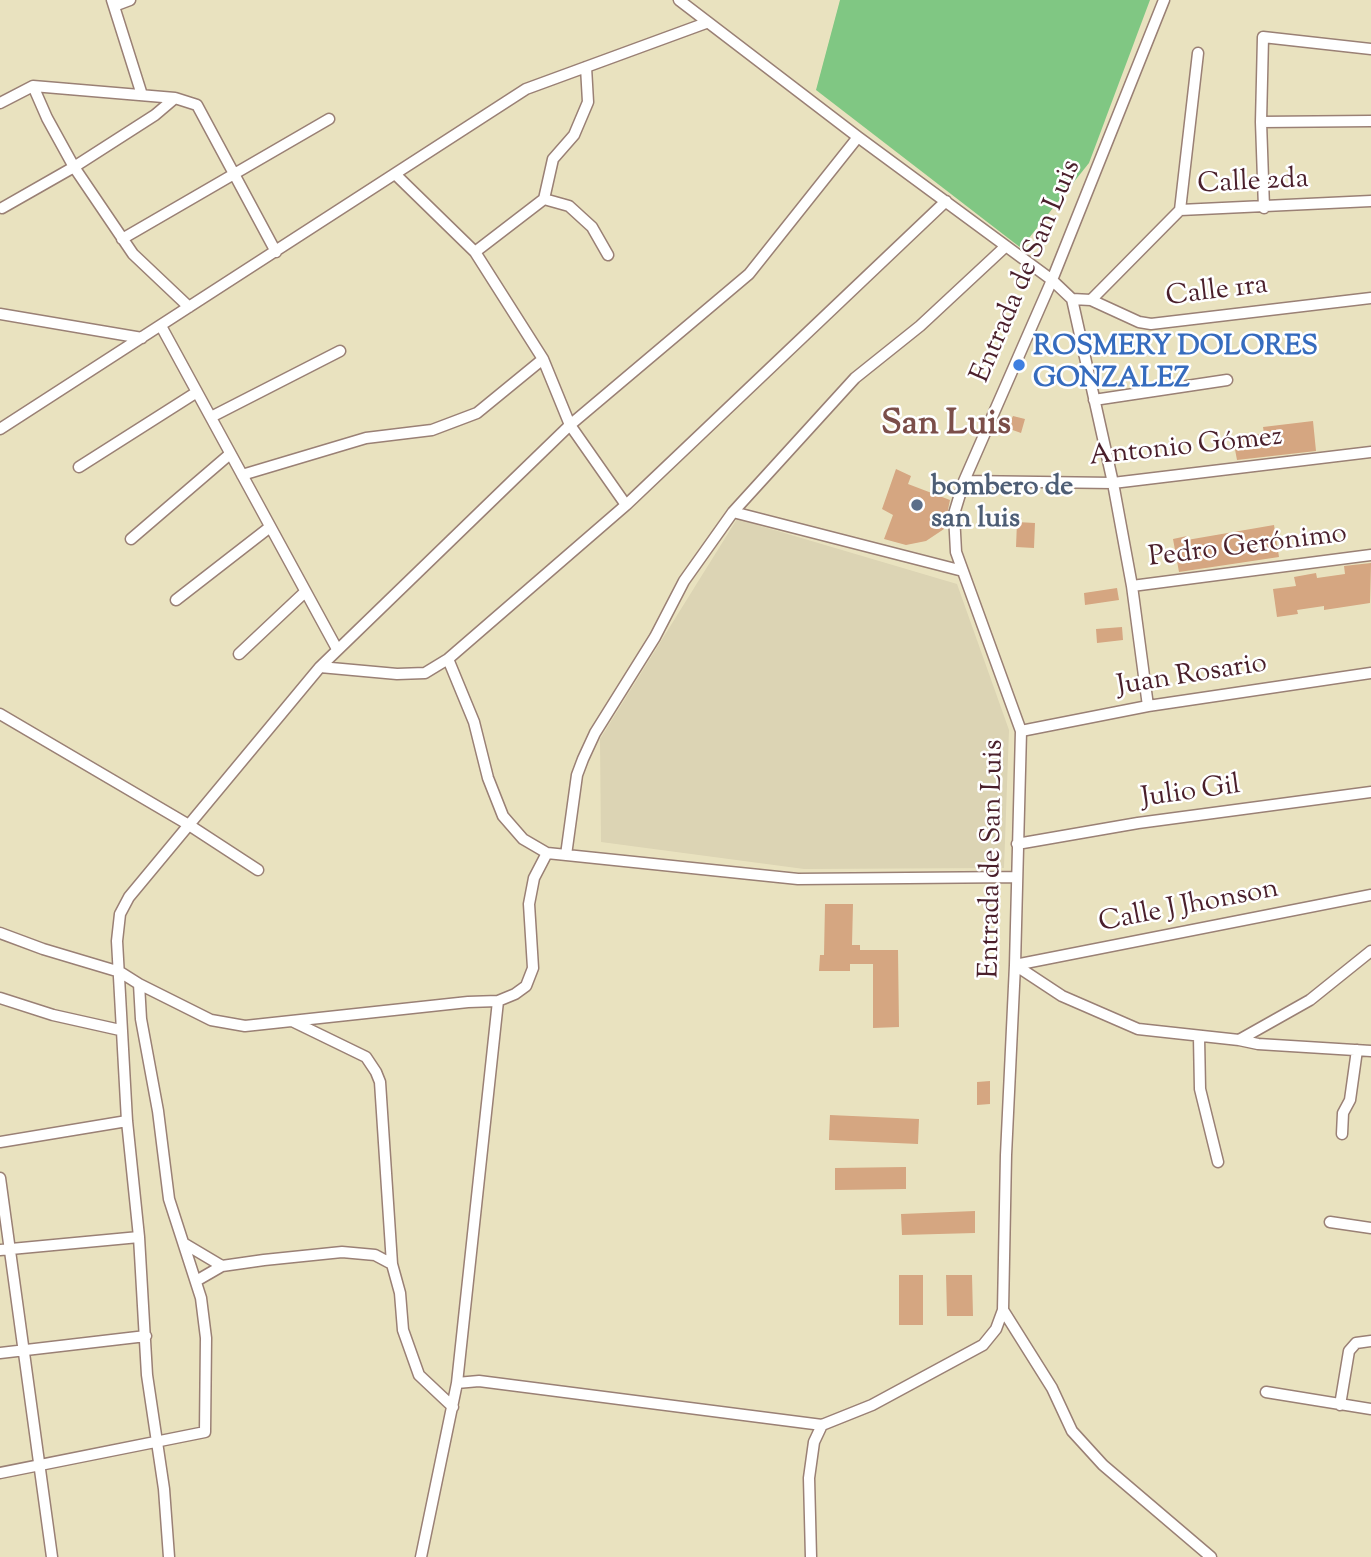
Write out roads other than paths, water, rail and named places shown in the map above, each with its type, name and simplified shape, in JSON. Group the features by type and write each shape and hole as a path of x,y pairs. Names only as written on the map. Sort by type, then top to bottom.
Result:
{"street":[{"path":"130,0 113,3 142,95"},
{"path":"679,0 706,23 1052,280 1072,299 1113,483 1132,586 1148,706"},
{"name":"Entrada de San Luis","path":"1003,1310 1021,731 956,552 954,514 964,481 1052,280 1164,0"},
{"path":"0,429 526,89 706,23"},
{"path":"1264,208 1261,122 1263,37 1371,49"},
{"path":"1181,211 1198,53"},
{"path":"475,252 544,199 553,159 574,135 589,102 586,67"},
{"path":"33,86 47,118 74,166 122,239 133,254 189,307"},
{"path":"0,103 33,86 175,98 197,104 276,252"},
{"path":"2,208 155,115 175,98"},
{"path":"122,239 330,119"},
{"path":"1261,122 1371,121"},
{"path":"169,1557 164,1489 147,1375 139,1237 120,1030 117,941 120,914 129,897 337,649 570,425 748,274 858,137"},
{"path":"395,174 475,252 543,359 570,425 626,505"},
{"path":"544,199 569,206 592,227 608,255"},
{"path":"320,667 397,674 425,673 448,659 626,505 946,201"},
{"name":"Calle 2da","path":"1091,300 1181,211 1371,201"},
{"path":"566,855 577,775 587,750 655,637 684,581 733,512 855,378 920,326 1006,246"},
{"name":"Calle 1ra","path":"1072,299 1091,300 1139,322 1151,324 1371,298"},
{"path":"0,314 142,338"},
{"path":"161,326 337,649"},
{"path":"211,417 340,351"},
{"path":"242,475 366,438 432,430 477,413 543,359"},
{"path":"1094,400 1227,380"},
{"path":"79,467 197,392"},
{"name":"Antonio Gómez","path":"964,481 1113,483 1371,452"},
{"path":"131,539 230,454"},
{"path":"733,512 963,571"},
{"path":"176,600 270,527"},
{"name":"Pedro Gerónimo","path":"1132,586 1371,555"},
{"path":"239,654 305,593"},
{"path":"448,659 474,722 488,778 503,816 523,839 547,853 798,879 1017,877"},
{"name":"Juan Rosario","path":"1021,731 1148,706 1371,673"},
{"path":"0,714 189,825 258,870"},
{"name":"Julio Gil","path":"1017,844 1138,823 1371,792"},
{"path":"0,933 120,972 211,1020 246,1026 498,1001 526,986 533,968 529,904 534,878 547,853"},
{"name":"Calle J Jhonson","path":"1015,965 1371,895"},
{"path":"1239,1040 1311,1000 1371,951"},
{"path":"1015,965 1062,996 1138,1029 1258,1044 1371,1051"},
{"path":"0,1473 205,1432 206,1338 201,1298 169,1199 158,1111 141,1019 139,984"},
{"path":"0,998 53,1015 120,1030"},
{"path":"421,1557 457,1383 498,1001"},
{"path":"292,1021 366,1057 376,1072 380,1082 392,1264 400,1293 403,1330 419,1375 453,1407"},
{"path":"1199,1037 1200,1089 1218,1163"},
{"path":"1342,1134 1343,1113 1350,1100 1357,1050"},
{"path":"0,1142 127,1121"},
{"path":"0,1178 5,1250 23,1350 52,1557"},
{"path":"1330,1222 1371,1228"},
{"path":"5,1250 139,1237"},
{"path":"185,1244 222,1266"},
{"path":"196,1282 222,1266 342,1252 375,1255 392,1264"},
{"path":"457,1383 478,1381 822,1424 872,1405 983,1345 996,1329 1003,1310"},
{"path":"1003,1310 1052,1388 1072,1431 1103,1465 1211,1557"},
{"path":"0,1353 146,1336"},
{"path":"1340,1405 1349,1351 1356,1343 1371,1341"},
{"path":"1266,1392 1371,1409"},
{"path":"811,1557 809,1478 814,1442 822,1424"}],"place":[{"name":"ROSMERY DOLORES GONZALEZ","path":"1019,365"},
{"name":"bombero de san luis","path":"917,505"}],"district":[{"name":"San Luis","path":"946,427"}]}
